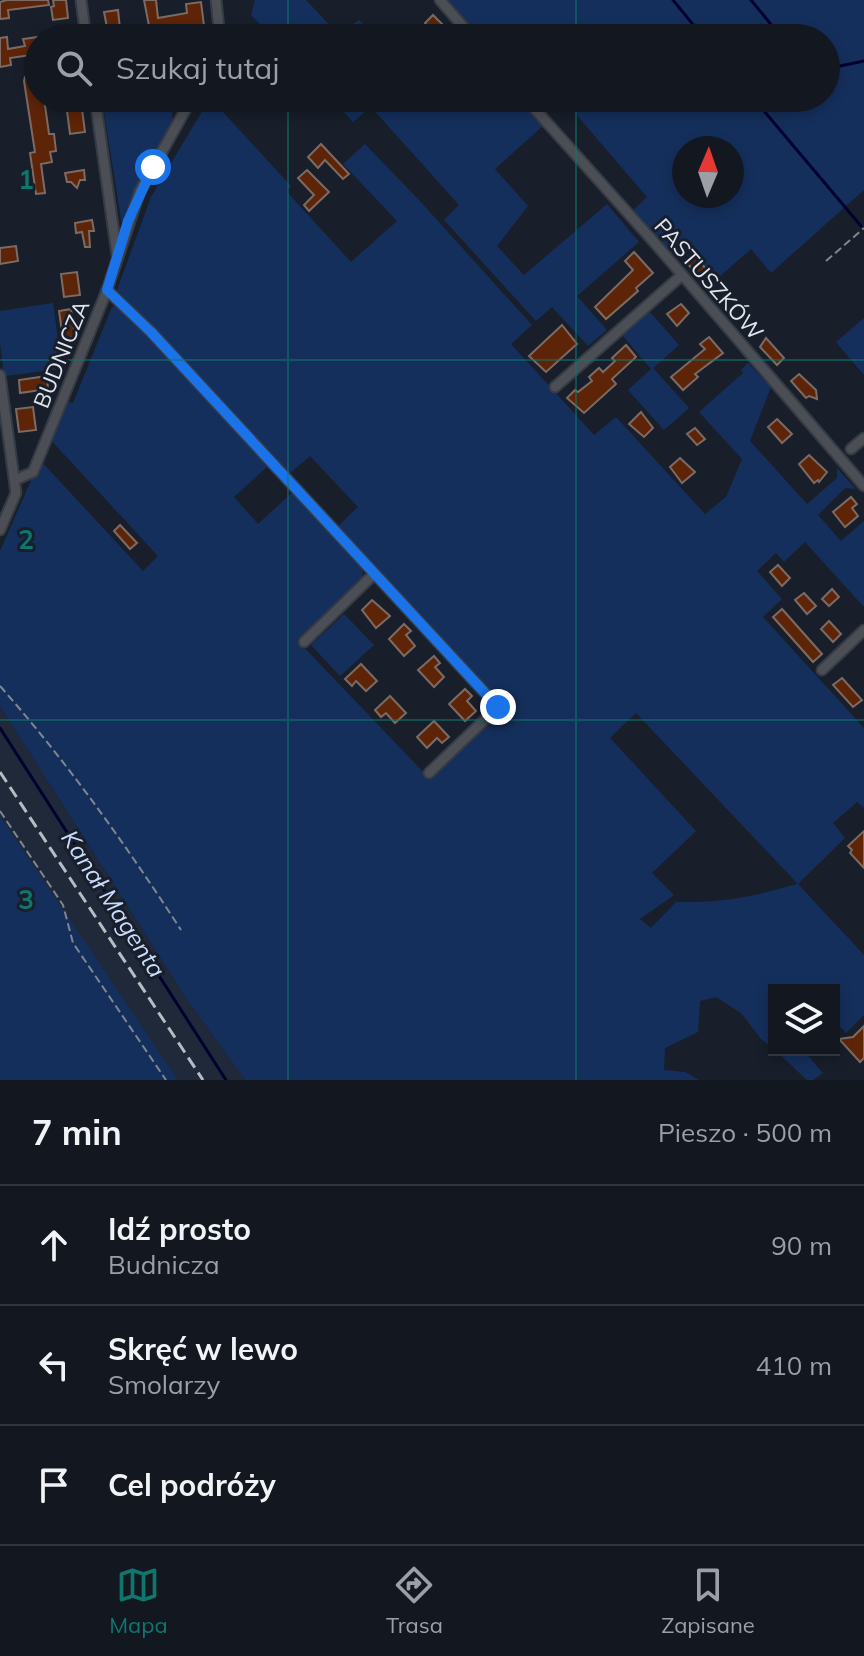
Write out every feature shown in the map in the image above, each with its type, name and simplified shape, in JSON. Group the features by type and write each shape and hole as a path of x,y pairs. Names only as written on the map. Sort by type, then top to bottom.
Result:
{"street":[{"path":"81,0 84,24"},
{"path":"218,24 216,2 227,0"},
{"path":"440,0 461,24"},
{"path":"97,112 118,258"},
{"name":"BUDNICZA","path":"15,480 33,472 107,290 140,191 184,112"},
{"name":"PASTUSZKÓW","path":"537,112 864,486"},
{"path":"555,387 682,275"},
{"path":"107,290 151,332 498,707 429,773"},
{"path":"0,375 15,480 15,500 0,530"},
{"path":"851,449 864,438"},
{"path":"304,642 374,574"},
{"path":"822,670 864,630"}],"path":[{"path":"826,261 864,228"},
{"path":"0,686 47,739 127,846 181,930"},
{"path":"0,811 63,905 73,943 166,1080"}],"shaded area":[{"path":"255,0 306,0 329,24 260,24 251,15"},
{"path":"447,0 864,0 864,190 771,273 751,249 717,279 689,247 673,260 632,211 647,197 574,112 840,112 840,24 468,24"},
{"path":"104,112 172,112 173,123 139,184 122,225"},
{"path":"202,112 223,112 291,186 287,192 351,262 397,221 343,164 365,144 532,325 511,344 594,435 616,417 705,514 726,497 742,459 699,412 743,373 741,370 748,363 771,387 750,441 807,504 837,478 837,468 856,489 845,488 818,515 841,541 864,521 864,607 805,542 784,562 776,553 757,571 782,599 763,617 864,728 864,808 857,802 833,823 845,838 798,884 864,955 864,1015 846,1033 840,1026 840,984 768,984 768,1044 742,1014 716,997 700,1001 698,1032 665,1048 664,1070 685,1072 699,1080 245,1080 186,998 0,706 0,551 40,460 143,571 158,556 49,438 64,401 73,403 112,307 120,306 268,466 234,497 258,524 293,492 363,568 362,577 297,640 428,777 503,707 337,527 358,507 310,456 289,474 117,290 151,197","holes":["636,713 797,883 737,898 676,902 651,928 640,919 674,895 652,873 696,831 610,738"]},
{"path":"344,112 365,112 353,122"},
{"path":"375,112 533,112 544,125 495,169 528,206 497,246 524,275 607,204 639,242 577,296 607,330 588,346 552,307 536,321 444,220 459,205"},
{"path":"53,303 62,369 4,376 0,311"},
{"path":"650,312 679,345 653,368 689,408 664,430 628,390 651,369 622,335"},
{"path":"864,318 864,375 836,342"},
{"path":"344,614 374,645 340,676 311,645"},
{"path":"0,706 186,998 245,1080 178,1080 0,817"},
{"path":"0,816 178,1080 0,1080"},
{"path":"781,1056 808,1056 823,1073 813,1080 807,1080"}],"building":[{"path":"48,0 49,5 8,10 9,18 0,19 0,2"},
{"path":"53,0 66,0 68,18 53,20"},
{"path":"144,0 156,0 158,18 187,13 186,4 201,2 204,24 149,24"},
{"path":"118,10 120,24 106,24 104,12"},
{"path":"433,15 442,24 426,24"},
{"path":"7,37 8,49 24,46 24,56 10,58 11,65 0,67 0,38"},
{"path":"29,112 46,112 49,134 54,134 56,151 50,152 52,162 41,164 45,193 36,194 30,153 35,152"},
{"path":"67,112 82,112 85,132 70,134"},
{"path":"321,144 349,174 343,179 325,160 318,168 308,157"},
{"path":"84,170 85,180 80,180 77,188 67,182 65,173"},
{"path":"307,170 329,192 309,211 304,205 314,195 298,178"},
{"path":"92,220 94,231 89,231 90,247 85,247 82,232 76,233 75,223"},
{"path":"16,246 18,261 0,264 0,248"},
{"path":"634,252 653,273 606,319 595,307 633,270 625,261"},
{"path":"696,257 706,269 698,276 688,264"},
{"path":"77,272 80,295 64,297 61,274"},
{"path":"681,304 689,313 677,326 667,314"},
{"path":"71,309 75,337 63,339 59,311"},
{"path":"562,325 577,344 546,372 529,356"},
{"path":"709,337 723,353 695,374 698,377 683,390 671,377 705,349 700,344"},
{"path":"766,338 784,358 777,365 760,347"},
{"path":"626,345 636,357 612,379 616,384 584,413 567,398 592,381 589,377 599,368 603,372"},
{"path":"799,374 816,390 817,399 806,398 791,381"},
{"path":"47,376 48,389 20,393 19,380"},
{"path":"33,407 36,430 19,432 16,409"},
{"path":"641,412 653,428 644,437 629,424"},
{"path":"777,419 792,434 782,443 768,427"},
{"path":"695,428 705,439 697,445 687,434"},
{"path":"809,455 827,472 819,482 814,483 799,464"},
{"path":"680,458 695,472 682,483 670,467"},
{"path":"851,497 857,504 852,508 858,516 845,527 833,512"},
{"path":"120,525 137,543 130,549 114,531"},
{"path":"778,565 790,578 782,586 770,572"},
{"path":"832,589 839,597 829,606 822,599"},
{"path":"804,593 816,606 807,614 795,600"},
{"path":"372,600 390,616 376,628 362,610"},
{"path":"782,609 822,654 813,662 773,617"},
{"path":"829,621 841,634 833,642 821,629"},
{"path":"404,624 411,631 406,635 415,646 404,656 389,639"},
{"path":"434,656 440,663 435,667 444,677 434,687 418,670"},
{"path":"361,664 377,681 366,691 356,681 352,686 345,679"},
{"path":"842,678 862,700 853,707 833,685"},
{"path":"465,689 472,696 467,701 476,711 465,721 449,704"},
{"path":"390,696 406,713 395,723 386,713 381,717 375,710"},
{"path":"434,721 449,737 442,743 437,738 427,748 417,737"},
{"path":"864,831 864,868 850,853 852,850 848,846"},
{"path":"864,1026 864,1058 860,1062 840,1040 853,1037"}],"waterway":[{"path":"673,0 693,24"},
{"path":"751,0 771,24"},
{"path":"840,66 864,61"},
{"path":"765,112 861,226"},
{"name":"Kanał Magenta","path":"0,728 226,1080"}],"railway":[{"path":"0,772 203,1080"}],"route":[{"path":"153,167 128,221 107,290 151,332 498,707"}]}
